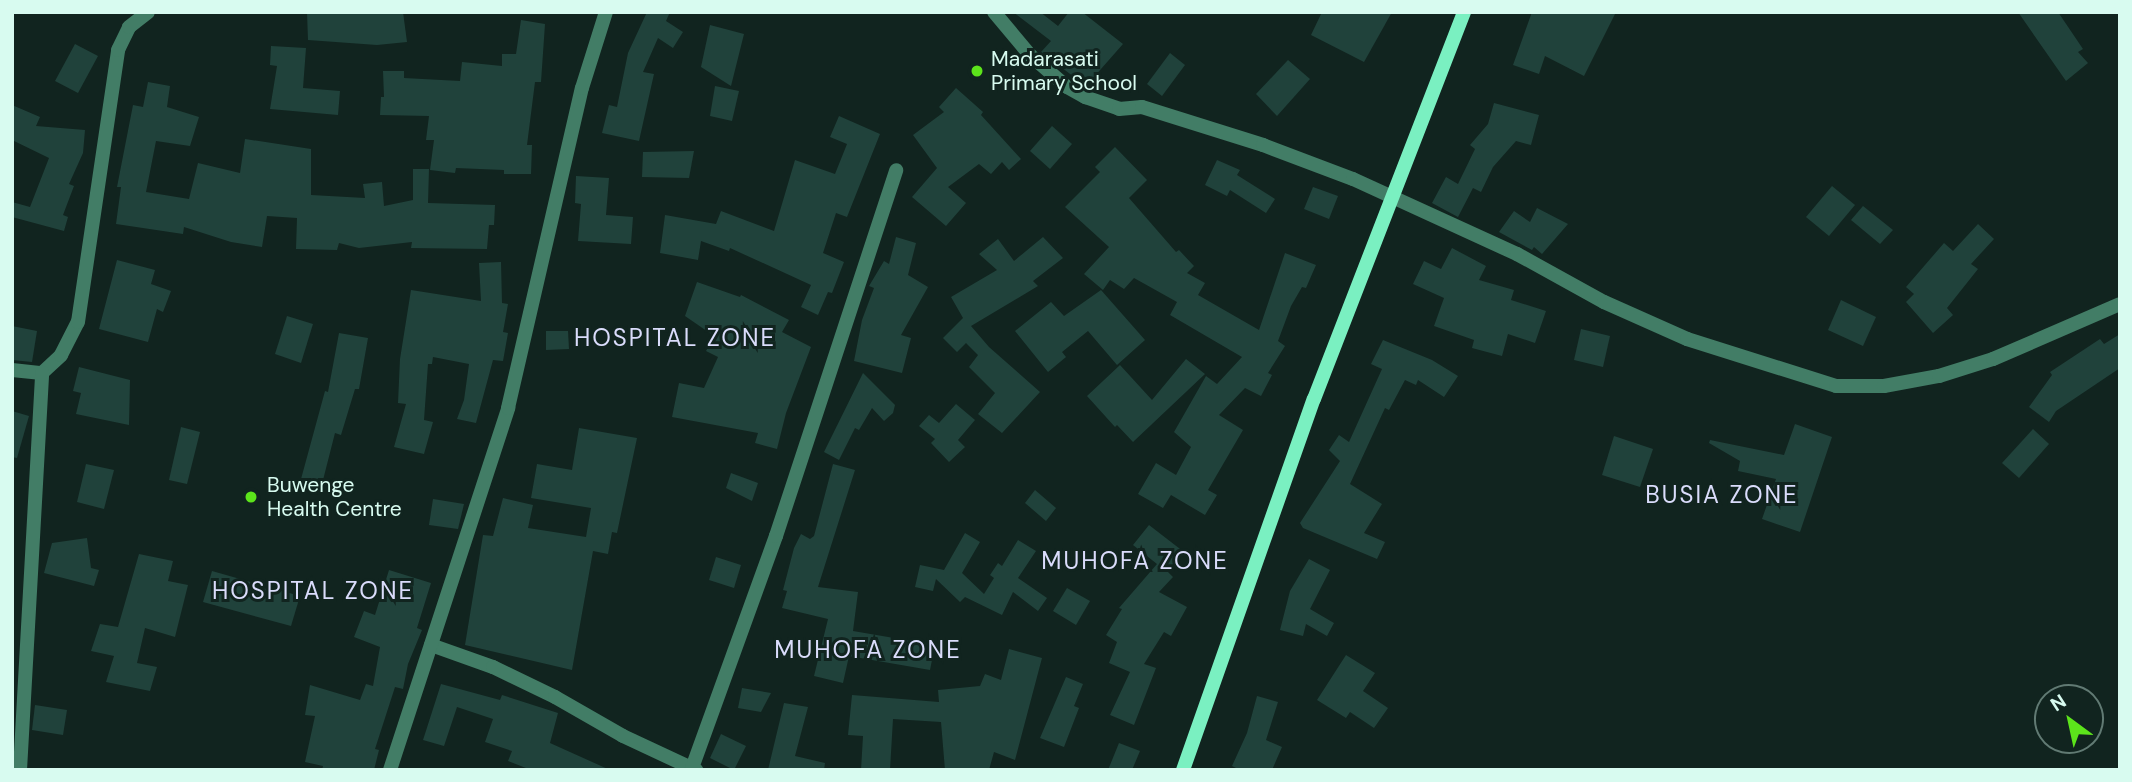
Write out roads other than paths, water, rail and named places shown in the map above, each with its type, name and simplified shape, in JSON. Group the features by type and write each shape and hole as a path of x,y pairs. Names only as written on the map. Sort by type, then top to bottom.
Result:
{"main road":[{"path":"1183,770 1314,399 1464,12"}],"street":[{"path":"20,770 42,373 61,355 78,322 118,50 129,27 148,12"},
{"path":"390,770 508,408 582,88 606,12"},
{"path":"994,12 1030,55 1067,87 1084,97 1119,109 1142,107 1213,128 1353,179 1517,254 1604,302 1687,339 1836,386 1884,386 1939,376 1993,359 2120,304"},
{"path":"431,645 493,667 555,697 623,736 694,769 772,548 896,170"},
{"path":"12,370 42,373"}],"place":[{"name":"Madarasati Primary School","path":"977,71"},
{"name":"Buwenge Health Centre","path":"251,497"}],"district":[{"name":"HOSPITAL ZONE","path":"675,338"},
{"name":"BUSIA ZONE","path":"1722,495"},
{"name":"MUHOFA ZONE","path":"1135,561"},
{"name":"HOSPITAL ZONE","path":"313,591"},
{"name":"MUHOFA ZONE","path":"868,650"}]}
